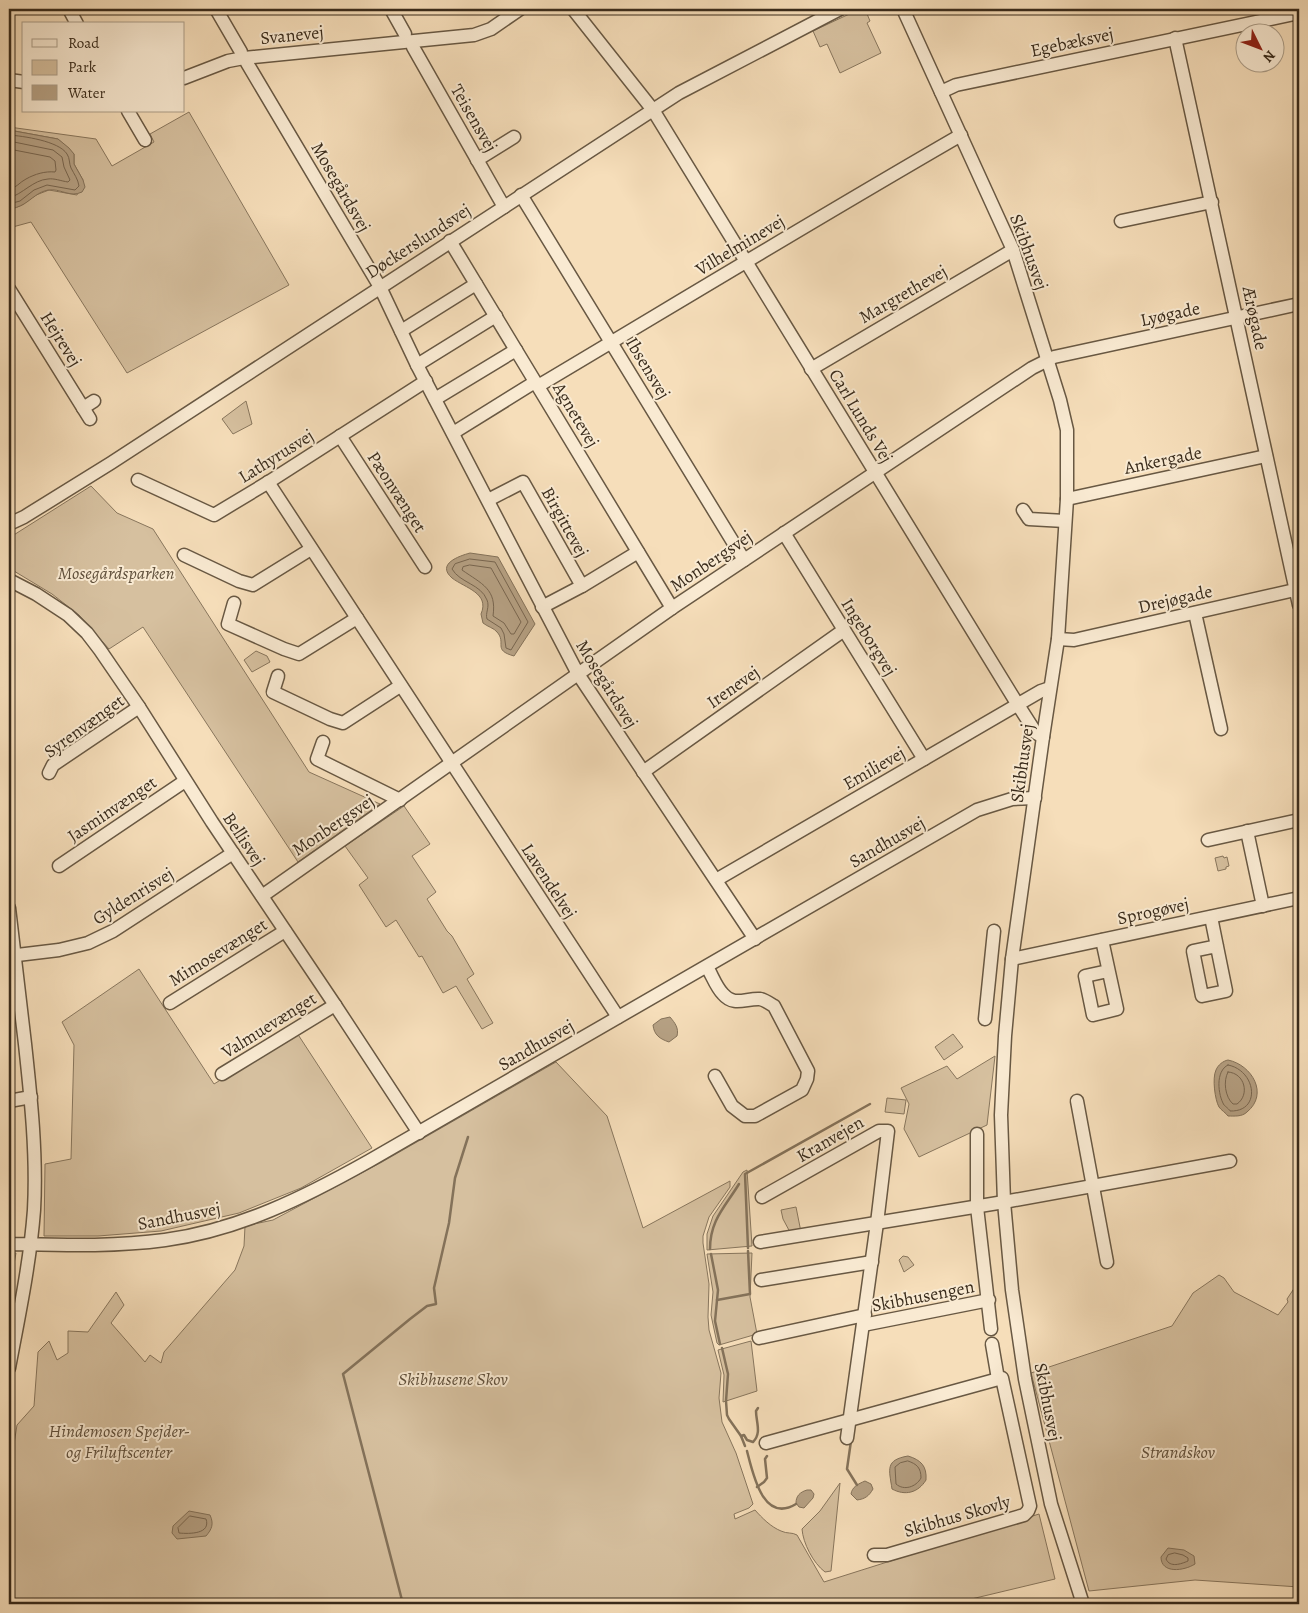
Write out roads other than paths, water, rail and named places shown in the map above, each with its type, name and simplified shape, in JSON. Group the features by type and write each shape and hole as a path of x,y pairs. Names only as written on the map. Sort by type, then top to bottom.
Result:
{"street":[{"path":"69,9 77,22"},
{"name":"Mosegårdsvej","path":"216,9 380,287 417,365 578,674 755,939"},
{"path":"391,9 405,34"},
{"name":"Svanevej","path":"185,78 228,61 244,58 474,35 491,29 520,9"},
{"name":"Carl Lunds Vej","path":"573,9 653,110 1018,705 1036,733 1043,737"},
{"name":"Døckerslundsvej","path":"9,524 24,517 111,463 653,110 708,77 840,9"},
{"name":"Skibhusvej","path":"903,9 1013,250 1048,360 1067,430 1067,499 1058,639 1012,959 1001,1115 1004,1202 1012,1290 1024,1379 1052,1504 1084,1604"},
{"name":"Egebæksvej","path":"941,92 956,84 1299,13"},
{"name":"Ærøgade","path":"1175,38 1266,456 1298,590 1299,605"},
{"name":"Teisensvej","path":"413,47 504,207"},
{"path":"9,80 22,82"},
{"path":"129,112 145,140"},
{"name":"Vilhelminevej","path":"537,384 676,305 746,261 961,135"},
{"path":"478,160 514,137"},
{"name":"Ibsensvej","path":"521,195 744,560"},
{"path":"1121,221 1212,202"},
{"name":"Agnetevej","path":"450,242 672,608"},
{"name":"Margrethevej","path":"811,368 1013,250"},
{"path":"401,331 476,284"},
{"name":"Hejrevej","path":"9,289 89,409"},
{"name":"Lyøgade","path":"1048,360 1054,356 1299,304"},
{"path":"417,365 496,316"},
{"path":"435,399 516,350"},
{"name":"Monbergsvej","path":"262,896 672,608 874,472 1032,368 1048,360"},
{"name":"Lathyrusvej","path":"138,480 214,515 426,381"},
{"path":"453,432 537,384"},
{"name":"Pæonvænget","path":"340,436 425,567"},
{"name":"Ankergade","path":"1067,499 1266,456"},
{"name":"Lavendelvej","path":"268,482 618,1018"},
{"name":"Birgittevej","path":"488,500 523,482 582,586"},
{"path":"1022,510 1029,519 1065,521"},
{"name":"Døckerslundsvej","path":"9,530 24,517"},
{"name":"Ingeborgvej","path":"784,533 924,759"},
{"path":"184,555 239,581 253,585 311,549"},
{"name":"Birgittevej","path":"542,607 582,586 638,552"},
{"name":"Bellisvej","path":"9,575 14,582 68,615 87,633 139,707 185,781 419,1133"},
{"name":"Drejøgade","path":"1058,639 1074,640 1298,590"},
{"path":"234,603 228,624 284,650 299,654 357,618"},
{"path":"1195,613 1221,729"},
{"name":"Irenevej","path":"643,772 844,630"},
{"path":"278,676 273,692 330,720 343,723 400,686"},
{"name":"Emilievej","path":"716,880 1050,688"},
{"name":"Syrenvænget","path":"49,773 53,765 139,707"},
{"name":"Monbergsvej","path":"323,742 317,759 400,800"},
{"name":"Jasminvænget","path":"59,866 185,781"},
{"name":"Sandhusvej","path":"9,1244 90,1245 165,1240 210,1231 274,1210 299,1199 419,1133 977,810 1012,799 1035,798"},
{"path":"1208,840 1299,820"},
{"path":"1246,832 1262,906"},
{"name":"Gyldenrisvej","path":"12,956 59,950 88,943 114,931 233,853"},
{"name":"Sprogøvej","path":"1012,959 1299,898"},
{"path":"9,908 12,956 34,1130 34,1184 30,1244 24,1290 9,1368"},
{"name":"Sprogøvej","path":"1211,917 1217,946"},
{"name":"Mimosevænget","path":"170,1003 285,931"},
{"path":"994,931 986,1013 1007,1009"},
{"name":"Sprogøvej","path":"1102,940 1108,971"},
{"path":"707,967 723,994 729,999 737,1002 759,999 774,1006 808,1071 802,1090 755,1116 745,1116 732,1106 715,1076"},
{"name":"Valmuevænget","path":"222,1074 335,1005"},
{"path":"9,1101 31,1097"},
{"path":"1077,1101 1107,1262"},
{"name":"Kranvejen","path":"762,1197 880,1131 888,1131 847,1438"},
{"name":"Skibhusengen","path":"977,1134 977,1206 991,1329"},
{"path":"760,1242 1004,1202 1230,1161"},
{"path":"761,1280 872,1262"},
{"name":"Skibhusengen","path":"864,1320 989,1300"},
{"path":"759,1338 864,1320"},
{"name":"Skibhus Skovly","path":"874,1555 887,1555 1024,1515 1028,1511 1030,1506 1002,1378 998,1379 992,1344"},
{"path":"766,1443 998,1379"}],"water":[{"path":"9,130 58,139 69,148 74,154 74,164 83,180 85,187 82,192 73,194 48,190 9,210"},
{"path":"470,553 498,557 535,624 514,656 503,651 500,636 494,629 483,623 481,614 483,607 479,596 452,578 448,573 448,565 451,561"},
{"path":"670,1017 676,1026 677,1036 669,1042 658,1036 653,1025 661,1019"},
{"path":"1228,1060 1244,1068 1255,1081 1257,1097 1245,1114 1228,1116 1219,1107 1216,1099 1215,1074 1219,1065"},
{"path":"908,1456 922,1464 926,1480 919,1488 906,1493 892,1489 890,1466 895,1460"},
{"path":"865,1481 871,1484 873,1489 866,1497 857,1500 851,1494 853,1489"},
{"path":"807,1490 811,1490 814,1494 813,1498 804,1508 799,1507 796,1503 798,1496"},
{"path":"189,1511 210,1515 212,1521 211,1529 206,1536 177,1539 172,1533 173,1526"},
{"path":"1168,1548 1184,1550 1194,1556 1195,1564 1185,1568 1169,1569 1162,1562 1161,1557"}],"waterway":[{"path":"748,1248 745,1174 870,1104"},
{"path":"403,1604 343,1374 427,1306 436,1304 434,1288 449,1223 455,1178 468,1137"},
{"path":"710,1249 715,1222 739,1184"},
{"path":"717,1300 750,1294 748,1251"},
{"path":"711,1254 718,1290 715,1321 720,1344"},
{"path":"722,1348 728,1374 727,1415 741,1436 745,1446"},
{"path":"741,1436 744,1435 747,1440 753,1442 756,1439 758,1431 756,1411 758,1408"},
{"path":"851,1441 847,1469 857,1485"},
{"path":"747,1451 756,1483 761,1494 768,1502 775,1507 785,1508 796,1504"},
{"path":"757,1487 767,1478 765,1459 767,1456"}],"park label":[{"name":"Mosegårdsparken","path":"116,573"},
{"name":"Skibhusene Skov","path":"453,1379"},
{"name":"Hindemosen Spejder- og Friluftscenter","path":"119,1441"},
{"name":"Strandskov","path":"1178,1452"}]}
